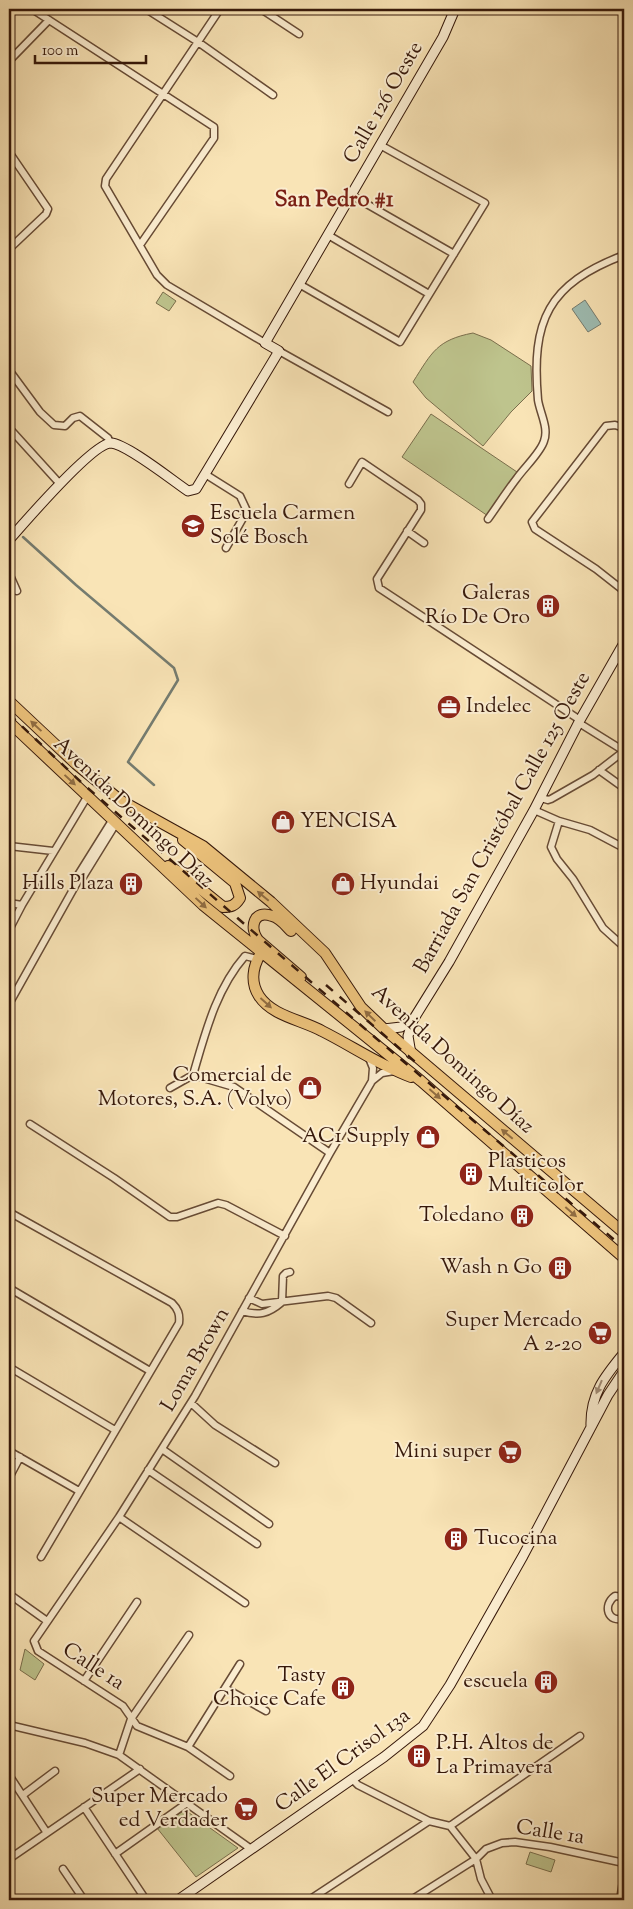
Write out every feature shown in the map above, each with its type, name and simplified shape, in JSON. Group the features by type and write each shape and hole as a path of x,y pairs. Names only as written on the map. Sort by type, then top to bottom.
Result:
{"main road":[{"name":"Avenida Domingo Díaz","path":"9,701 76,764 120,800 203,846 271,902 325,954 361,1007 384,1029 411,1054 624,1233"},
{"name":"Avenida Domingo Díaz","path":"9,722 259,956 337,1012 421,1081 624,1258"},
{"path":"158,861 181,873 223,907 230,907 236,904 240,898 235,883 164,826"},
{"path":"337,1012 296,971 258,940 253,932 252,925 256,918 263,914 278,918 342,978"},
{"path":"259,956 253,973 254,982 258,995 266,1004 320,1029 395,1071 421,1081"}],"street":[{"path":"32,9 214,127 214,138 140,246"},
{"path":"146,9 198,42 273,95"},
{"path":"220,9 106,179 105,186 157,276 167,285 278,351 388,412"},
{"path":"261,9 299,34"},
{"name":"Calle 126 Oeste","path":"265,343 443,37 455,9"},
{"path":"9,62 49,20"},
{"path":"299,284 400,342 485,203 380,145"},
{"path":"9,152 48,209 46,214 9,249"},
{"path":"351,195 454,254"},
{"path":"328,235 430,294"},
{"path":"488,519 544,442 546,430 539,408 538,394 538,346 540,330 545,315 577,278 602,263 624,255"},
{"path":"9,540 60,484 92,455 110,443 129,450 188,491 196,489 278,351"},
{"path":"9,370 40,412 54,425 65,426 73,418 80,416 108,438 110,443"},
{"path":"624,428 615,425 606,426 532,522 535,528 596,569 624,591"},
{"path":"11,430 60,484"},
{"path":"349,484 362,462 418,500 421,504 420,510 377,579 379,588 624,751 599,770 548,800 541,798"},
{"path":"205,474 240,496 247,511 226,548"},
{"path":"407,531 424,543"},
{"path":"9,573 17,591"},
{"name":"Barriada San Cristóbal Calle 125 Oeste","path":"411,1054 408,1036 412,1020 448,962 541,798 579,722 624,643"},
{"path":"599,770 624,788"},
{"path":"9,930 53,851 88,796"},
{"path":"534,810 559,822 590,830 624,848"},
{"path":"9,1004 79,879 78,875 115,821"},
{"path":"559,822 551,847 557,859 573,880 603,928 624,947"},
{"path":"9,846 53,851"},
{"path":"9,904 22,905"},
{"path":"170,1088 193,1075 212,1015 236,967 245,956 259,956"},
{"path":"384,1029 401,1027 412,1020"},
{"path":"369,1057 373,1068 372,1081"},
{"path":"372,1081 382,1073 395,1071"},
{"path":"193,1075 234,1087 330,1153"},
{"name":"Loma Brown","path":"34,1645 35,1638 119,1517 191,1403 372,1081"},
{"path":"30,1124 114,1178 170,1218 177,1218 218,1203 226,1205 285,1236"},
{"path":"9,1212 172,1303 179,1312 180,1322 41,1557"},
{"path":"282,1302 283,1276 290,1272"},
{"path":"9,1288 150,1371"},
{"path":"249,1298 262,1304 328,1296 336,1298 371,1323"},
{"path":"242,1311 259,1314 266,1313 282,1302"},
{"name":"Calle El Crisol 13a","path":"590,1429 590,1416 602,1380 624,1353"},
{"path":"9,1366 115,1430"},
{"name":"Calle El Crisol 13a","path":"178,1900 406,1742 423,1726 437,1706 523,1556 612,1387 624,1371"},
{"path":"191,1403 215,1425 275,1463"},
{"path":"162,1449 269,1524"},
{"path":"9,1451 79,1491"},
{"path":"9,1478 20,1457"},
{"path":"148,1470 257,1544"},
{"path":"119,1517 245,1603"},
{"path":"9,1594 47,1621"},
{"path":"624,1597 615,1596 610,1599 607,1605 610,1616 615,1619 624,1618"},
{"path":"84,1681 137,1602"},
{"path":"119,1755 131,1719 189,1635"},
{"name":"Calle 1a","path":"34,1645 38,1651 123,1706 137,1726 188,1747 230,1776"},
{"path":"188,1747 240,1664"},
{"path":"225,1688 266,1711"},
{"path":"9,1725 85,1743 119,1755 251,1850"},
{"path":"450,1826 580,1736"},
{"path":"9,1858 140,1769"},
{"path":"22,1796 55,1771"},
{"path":"9,1775 47,1832"},
{"path":"352,1779 358,1784 429,1820 450,1826 476,1859 481,1879 492,1900"},
{"path":"115,1854 187,1803"},
{"path":"84,1808 146,1900"},
{"path":"310,1900 429,1820"},
{"name":"Calle 1a","path":"411,1900 476,1859 486,1849 502,1843 515,1842 624,1863"},
{"path":"63,1869 84,1900"},
{"path":"620,1900 624,1875"}],"green space":[{"path":"163,292 176,301 169,311 156,303"},
{"path":"473,333 491,340 531,366 532,391 511,412 483,446 426,398 413,382 431,355 443,344 451,339"},
{"path":"431,414 517,472 488,516 402,457"},
{"path":"25,1649 44,1664 35,1680 20,1670"},
{"path":"185,1810 238,1848 196,1877 157,1828"},
{"path":"530,1852 555,1860 551,1872 526,1864"}],"water":[{"path":"585,300 601,324 588,332 572,309"}],"waterway":[{"path":"9,524 12,527"},
{"path":"23,537 76,585 174,668 178,680 128,762 154,785"}],"railway":[{"path":"9,714 82,783 371,1034 624,1248"},
{"path":"326,985 421,1067"}],"place":[{"name":"Escuela Carmen Solé Bosch","path":"193,526"},
{"name":"Galeras Río De Oro","path":"548,606"},
{"name":"Indelec","path":"449,707"},
{"name":"YENCISA","path":"283,822"},
{"name":"Hills Plaza","path":"131,884"},
{"name":"Hyundai","path":"343,884"},
{"name":"Comercial de Motores, S.A. (Volvo)","path":"310,1088"},
{"name":"AC1 Supply","path":"428,1137"},
{"name":"Plasticos Multicolor","path":"471,1174"},
{"name":"Toledano","path":"522,1216"},
{"name":"Wash n Go","path":"560,1268"},
{"name":"Super Mercado A 2-20","path":"600,1333"},
{"name":"Mini super","path":"510,1452"},
{"name":"Tucocina","path":"456,1539"},
{"name":"escuela","path":"546,1682"},
{"name":"Tasty Choice Cafe","path":"343,1688"},
{"name":"P.H. Altos de La Primavera","path":"419,1756"},
{"name":"Super Mercado ed Verdader","path":"246,1809"}],"district":[{"name":"San Pedro #1","path":"334,201"}]}
